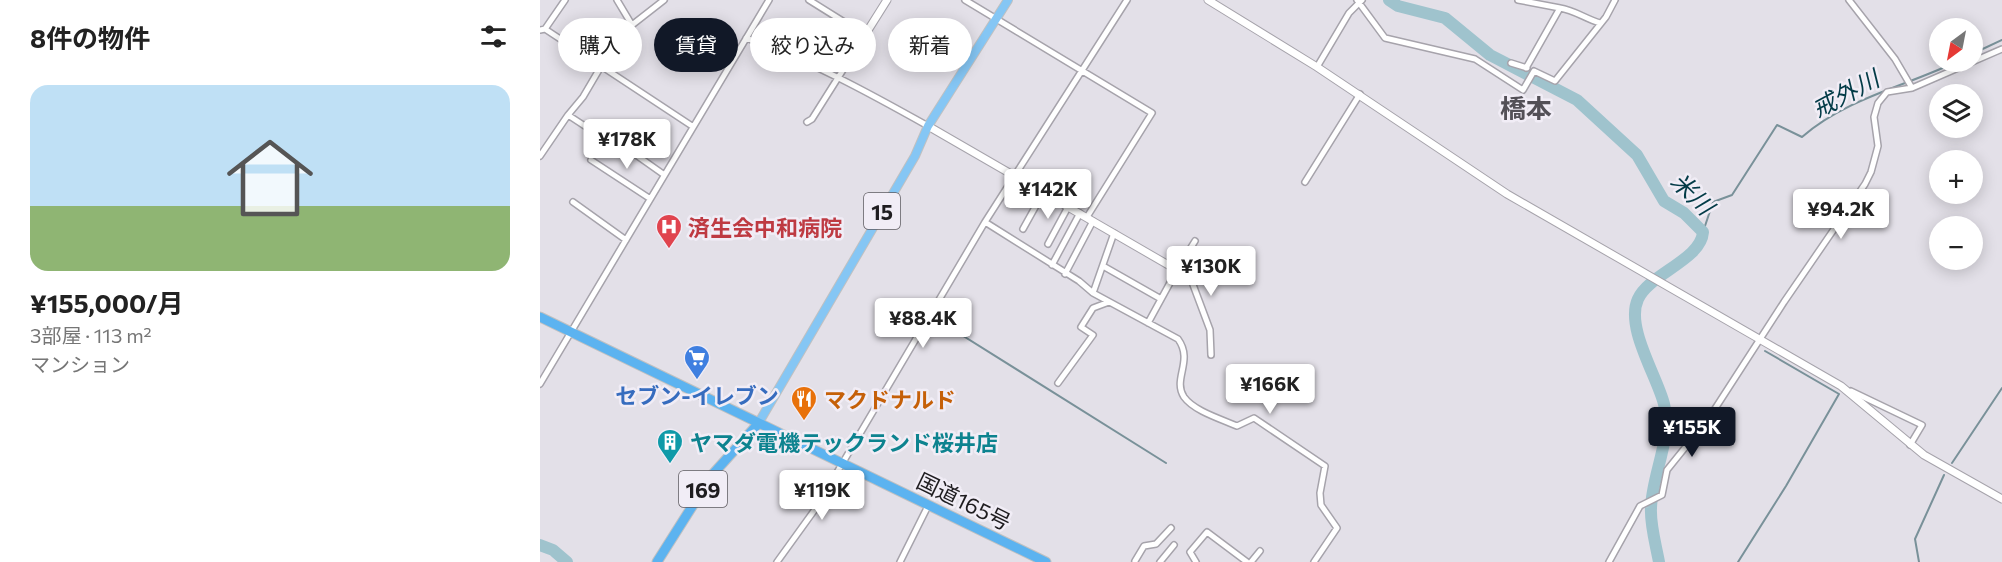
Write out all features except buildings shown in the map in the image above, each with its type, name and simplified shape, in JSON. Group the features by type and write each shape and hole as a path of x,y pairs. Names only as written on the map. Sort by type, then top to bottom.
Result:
{"highway":[{"name":"国道165号","path":"540,317 1046,562"},
{"name":"169","path":"657,562 712,475 759,424"}],"main road":[{"name":"15","path":"759,424 915,156 928,126 1008,0"}],"street":[{"path":"558,39 543,30 565,0"},
{"path":"617,0 628,18"},
{"path":"641,18 664,0"},
{"path":"540,384 663,174 769,0"},
{"path":"809,0 838,18"},
{"path":"876,18 887,0"},
{"path":"965,0 1152,113 1087,217 1052,265"},
{"path":"777,562 816,508 985,222 1127,0"},
{"path":"1208,0 1360,94 1507,194 1841,386 1922,425 1910,445"},
{"path":"1518,0 1571,10 1583,18 1600,23"},
{"path":"1850,0 1895,59 1912,88"},
{"path":"1317,67 1349,13 1359,1 1385,38 1393,42 1476,59 1523,90 1534,71"},
{"path":"1511,63 1555,81 1600,23 1612,1"},
{"path":"1526,68 1560,8"},
{"path":"746,38 783,51 839,76 1177,270 1192,282 1210,330 1211,356"},
{"path":"1609,562 1640,506 1662,495 1667,470 1709,418 1871,172 1878,146 1874,117 1878,103 1887,92 1912,88 2002,49"},
{"path":"540,156 598,72"},
{"path":"611,72 692,126"},
{"path":"807,122 812,119 842,72"},
{"path":"1305,182 1360,94"},
{"path":"568,115 600,136 622,145 663,174"},
{"path":"591,160 649,198"},
{"path":"1023,229 1043,192"},
{"path":"573,202 626,240"},
{"path":"1048,244 1068,207"},
{"path":"1065,274 1087,217"},
{"path":"985,222 1079,281 1093,293 1178,339 1184,348 1185,360 1180,385 1186,399 1237,426 1254,418 1325,466 1320,493 1322,505 1337,528 1314,562"},
{"path":"1093,293 1114,233"},
{"path":"1148,323 1195,241"},
{"path":"1103,266 1161,299"},
{"path":"1058,383 1093,335 1081,327 1093,308 1109,302"},
{"path":"1841,386 1910,445 2002,499"},
{"path":"900,562 928,506"},
{"path":"1134,562 1144,546 1156,544 1172,528"},
{"path":"1196,562 1190,552 1207,532 1249,562 1260,551"},
{"path":"1160,562 1174,545"}],"waterway":[{"name":"米川","path":"1389,0 1398,6 1445,18 1490,55 1577,100 1637,155 1664,201 1684,213 1703,232 1694,251 1644,290 1635,310 1639,337 1664,404 1666,417 1664,442 1651,508 1652,528 1659,562"},
{"name":"戒外川","path":"1983,49 2002,40"},
{"name":"戒外川","path":"1703,232 1713,202 1732,195 1777,125 1802,137 1819,124 1856,103 1934,72"},
{"path":"933,317 1166,463"},
{"path":"1738,562 1786,486 1839,394 1765,351"},
{"path":"1952,463 2002,388"},
{"path":"1919,562 1915,539 1944,475"},
{"path":"540,545 553,550 567,562"}],"place":[{"name":"済生会中和病院","path":"669,250"},
{"name":"セブン-イレブン","path":"697,381"},
{"name":"マクドナルド","path":"804,422"},
{"name":"ヤマダ電機テックランド桜井店","path":"670,465"}],"district":[{"name":"橋本","path":"1526,107"}]}
